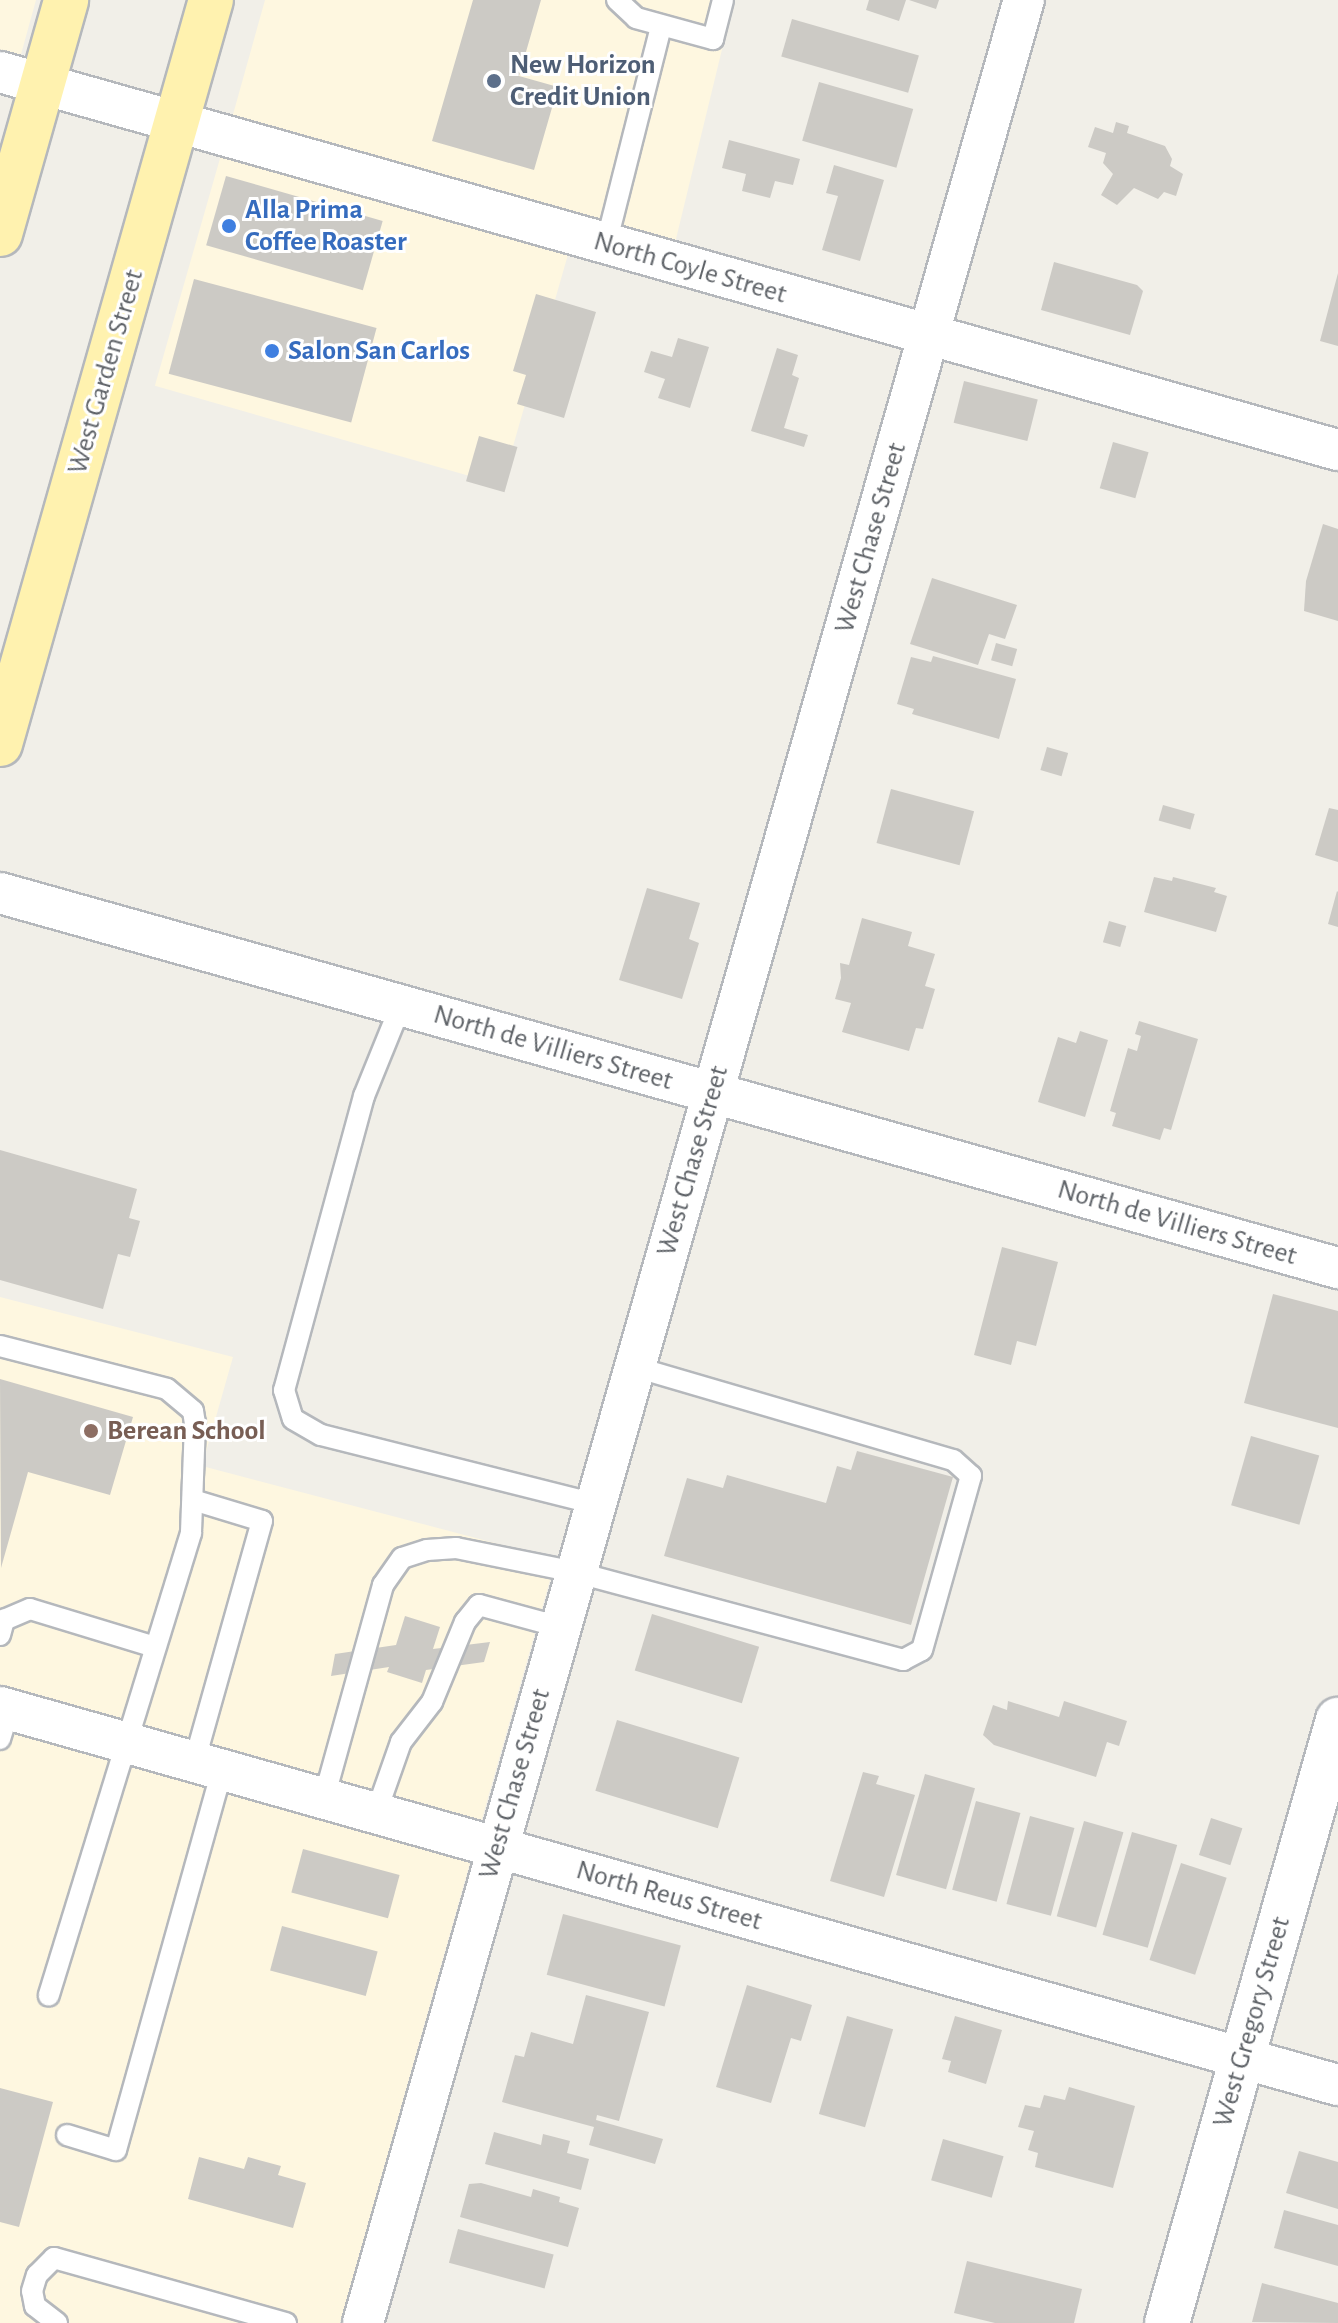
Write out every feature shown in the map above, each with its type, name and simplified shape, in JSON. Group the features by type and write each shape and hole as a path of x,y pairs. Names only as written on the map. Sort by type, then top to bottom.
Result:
{"main road":[{"path":"0,234 66,0"},
{"name":"West Garden Street","path":"0,744 211,0"}],"street":[{"name":"West Chase Street","path":"363,2323 1024,0"},
{"name":"North Coyle Street","path":"0,72 1338,450"},
{"name":"North de Villiers Street","path":"0,893 1338,1268"},
{"name":"North Reus Street","path":"3,1718 125,1742 209,1764 1338,2085"},
{"name":"West Gregory Street","path":"1167,2323 1338,1720"}],"lane":[{"path":"617,0 636,18 713,39 723,0"},
{"path":"606,244 661,26"},
{"path":"401,1005 364,1096 284,1390 293,1419 321,1435 595,1504"},
{"path":"0,1346 167,1389 193,1411 195,1423 191,1533 49,1996"},
{"path":"324,1798 383,1585 402,1558 427,1550 456,1548 575,1572 903,1660 922,1650 971,1476 953,1460 634,1367"},
{"path":"67,2135 116,2150 209,1764 262,1521 193,1500"},
{"path":"376,1813 401,1742 432,1702 465,1622 479,1605 560,1627"},
{"path":"0,1635 4,1620 30,1609 155,1647"},
{"path":"57,2323 35,2306 32,2291 37,2275 54,2258 286,2323"}],"shaded area":[{"path":"0,0 36,0 20,58 0,52"},
{"path":"265,0 734,0 675,243 232,118"},
{"path":"221,155 568,255 502,485 155,386"},
{"path":"0,1297 233,1357 202,1466 556,1559 481,1822 0,1687"},
{"path":"0,1727 471,1859 340,2323 0,2323"}],"building":[{"name":"New Horizon Credit Union","path":"473,0 541,0 519,76 558,87 534,170 432,141"},
{"path":"869,0 906,0 899,21 866,10"},
{"path":"909,0 939,0 936,9"},
{"path":"792,19 919,55 908,93 781,56"},
{"path":"819,82 913,109 896,168 802,141"},
{"path":"1116,122 1129,126 1127,133 1165,146 1172,159 1170,166 1183,174 1176,196 1164,192 1158,199 1134,188 1117,205 1101,195 1113,174 1103,163 1106,153 1088,147 1095,127 1113,133"},
{"path":"729,140 800,159 793,185 775,181 770,198 742,191 746,174 722,168"},
{"path":"834,165 884,180 860,261 822,250 838,196 826,193"},
{"path":"226,176 383,221 363,290 206,245"},
{"path":"1054,262 1137,285 1143,291 1130,335 1041,310"},
{"path":"1338,273 1338,346 1320,341"},
{"name":"Salon San Carlos","path":"194,279 377,328 351,423 169,374"},
{"path":"536,294 596,312 564,418 517,404 526,375 513,371"},
{"path":"678,338 709,347 690,408 658,398 665,379 644,372 651,351 672,357"},
{"path":"777,348 798,355 792,375 799,378 784,428 808,435 804,447 751,431"},
{"path":"964,381 1038,399 1027,441 954,423"},
{"path":"479,436 517,447 504,492 466,481"},
{"path":"1113,442 1149,452 1135,498 1100,488"},
{"path":"1323,524 1338,529 1338,621 1304,611 1306,581"},
{"path":"932,578 1017,605 1005,639 989,634 978,665 910,644"},
{"path":"996,643 1017,649 1012,666 991,660"},
{"path":"933,656 1016,679 999,739 912,714 914,709 897,704 911,657 931,662"},
{"path":"1047,747 1068,753 1062,776 1040,770"},
{"path":"891,789 974,811 960,865 877,843"},
{"path":"1163,805 1195,814 1190,829 1159,820"},
{"path":"1329,808 1338,810 1338,862 1315,855"},
{"path":"1154,877 1172,881 1173,877 1216,888 1214,892 1227,896 1216,932 1144,912"},
{"path":"647,888 700,903 689,939 699,943 682,999 619,980"},
{"path":"1338,892 1338,927 1328,924"},
{"path":"862,918 912,932 908,946 935,954 925,986 935,989 923,1029 916,1028 909,1051 842,1032 851,1003 835,999 841,978 840,963 849,965"},
{"path":"1109,921 1126,926 1120,947 1103,942"},
{"path":"1139,1021 1198,1039 1171,1130 1164,1128 1160,1140 1112,1126 1116,1113 1110,1111 1128,1048 1137,1051 1141,1036 1135,1034"},
{"path":"1080,1031 1108,1040 1085,1117 1038,1102 1058,1037 1076,1043"},
{"path":"0,1150 137,1189 129,1218 140,1221 130,1257 118,1254 103,1309 0,1280"},
{"path":"1002,1247 1058,1262 1036,1346 1017,1341 1011,1365 974,1355"},
{"path":"1273,1294 1338,1311 1338,1428 1244,1403"},
{"path":"0,1379 133,1417 110,1495 28,1472 1,1568"},
{"path":"1251,1436 1319,1456 1299,1525 1231,1505"},
{"path":"857,1451 953,1477 911,1625 664,1556 687,1478 723,1488 727,1475 826,1503 837,1466 851,1470"},
{"path":"652,1614 759,1647 742,1703 635,1670"},
{"path":"405,1616 440,1627 433,1649 490,1642 484,1662 426,1670 422,1683 387,1672 389,1667 331,1676 335,1654 396,1645"},
{"path":"1008,1701 1059,1717 1064,1701 1127,1721 1119,1746 1107,1742 1096,1777 994,1745 983,1735 993,1705 1007,1710"},
{"path":"617,1720 739,1757 718,1828 595,1791"},
{"path":"863,1772 879,1776 876,1784 915,1795 884,1897 830,1881"},
{"path":"925,1774 975,1788 946,1889 896,1875"},
{"path":"976,1801 1020,1813 997,1902 952,1890"},
{"path":"1030,1816 1074,1828 1051,1916 1006,1904"},
{"path":"1211,1818 1242,1828 1230,1865 1199,1855"},
{"path":"1084,1821 1123,1832 1096,1927 1057,1916"},
{"path":"1132,1832 1177,1845 1148,1948 1103,1935"},
{"path":"303,1849 400,1875 388,1918 291,1892"},
{"path":"1181,1863 1227,1878 1195,1975 1149,1960"},
{"path":"563,1914 681,1946 665,2006 547,1975"},
{"path":"282,1926 378,1952 366,1996 270,1970"},
{"path":"747,1985 812,2005 801,2041 791,2038 771,2103 716,2087"},
{"path":"586,1995 649,2012 619,2121 597,2115 596,2120 663,2139 655,2164 589,2145 594,2127 502,2102 515,2055 524,2057 531,2032 573,2044"},
{"path":"847,2016 893,2029 865,2127 819,2114"},
{"path":"955,2016 1002,2030 986,2084 948,2072 951,2061 942,2059"},
{"path":"1069,2087 1135,2106 1113,2188 1035,2167 1038,2153 1028,2150 1034,2131 1018,2127 1025,2105 1040,2108 1044,2095 1065,2100"},
{"path":"0,2088 53,2102 19,2227 0,2222"},
{"path":"494,2132 541,2145 543,2134 570,2141 567,2153 589,2159 581,2190 485,2164"},
{"path":"943,2139 1004,2156 992,2198 931,2180"},
{"path":"1299,2151 1338,2162 1338,2209 1286,2193"},
{"path":"199,2157 244,2169 248,2157 281,2166 278,2175 306,2183 293,2228 188,2199"},
{"path":"481,2183 531,2197 533,2189 560,2197 559,2202 579,2208 568,2247 460,2217 469,2184"},
{"path":"1284,2210 1338,2225 1338,2266 1274,2248"},
{"path":"458,2229 554,2255 545,2288 449,2263"},
{"path":"967,2261 1082,2289 1074,2323 995,2323 954,2313"},
{"path":"1262,2283 1338,2303 1338,2323 1252,2322"}],"place":[{"name":"New Horizon Credit Union","path":"494,81"},
{"name":"Alla Prima Coffee Roaster","path":"229,226"},
{"name":"Salon San Carlos","path":"272,351"},
{"name":"Berean School","path":"91,1431"}]}
